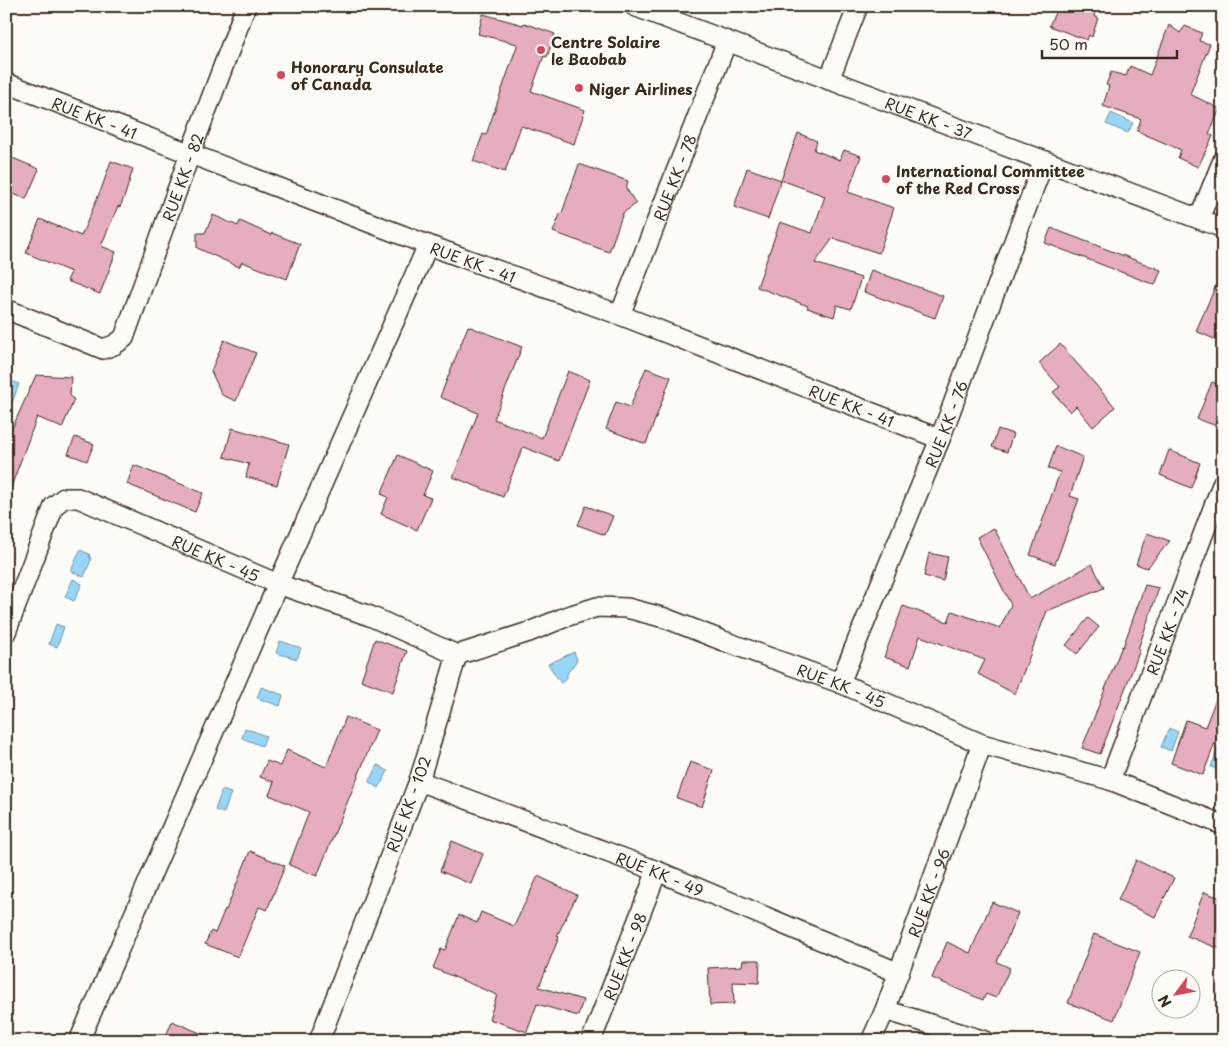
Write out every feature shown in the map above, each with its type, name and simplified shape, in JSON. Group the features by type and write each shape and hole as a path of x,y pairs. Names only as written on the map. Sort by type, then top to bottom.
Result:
{"street":[{"name":"RUE KK - 82","path":"6,309 102,349 114,345 124,338 190,154 246,6"},
{"name":"RUE KK - 37","path":"634,6 1223,228"},
{"path":"829,80 858,6"},
{"name":"RUE KK - 78","path":"620,315 727,41"},
{"name":"RUE KK - 41","path":"6,83 428,245 620,315 940,439"},
{"path":"1199,219 1223,160"},
{"name":"RUE KK - 76","path":"840,683 940,439 1044,161"},
{"path":"80,1041 278,584 428,245"},
{"name":"RUE KK - 74","path":"1110,780 1223,482"},
{"name":"RUE KK - 45","path":"6,632 54,506 64,498 78,498 278,584 370,616 457,655 530,632 568,616 597,607 627,608 665,618 840,683 982,744 1110,780 1223,825"},
{"name":"RUE KK - 102","path":"319,1041 419,780 457,655"},
{"name":"RUE KK - 96","path":"871,1041 885,1010 982,744"},
{"name":"RUE KK - 49","path":"419,780 657,871 898,973"},
{"name":"RUE KK - 98","path":"592,1041 657,871"},
{"path":"885,1010 985,1041"}],"water":[{"path":"1111,113 1133,123 1128,133 1106,124"},
{"path":"11,381 19,384 11,406 6,404 6,394"},
{"path":"80,550 89,554 91,560 84,577 71,571"},
{"path":"73,579 82,584 74,601 65,597"},
{"path":"56,624 64,627 57,647 49,644"},
{"path":"280,641 301,648 297,659 276,653"},
{"path":"574,652 577,660 567,674 567,678 561,683 548,664"},
{"path":"261,687 283,695 280,706 257,698"},
{"path":"245,728 266,736 262,746 242,738"},
{"path":"1169,728 1178,732 1171,751 1161,747"},
{"path":"1219,745 1223,746 1222,771 1211,767"},
{"path":"378,765 388,771 379,788 369,782"},
{"path":"222,790 231,793 224,813 215,810"}],"building":[{"path":"1058,6 1098,6 1094,16 1098,18 1092,37 1089,35 1087,40 1049,26"},
{"path":"483,14 523,25 524,23 555,34 547,57 544,56 531,91 585,110 574,144 521,126 505,172 473,161 483,134 486,135 517,46 517,44 478,34"},
{"path":"1169,25 1180,33 1185,26 1202,33 1199,41 1210,44 1190,94 1220,109 1209,134 1213,136 1198,167 1178,158 1181,150 1137,131 1141,119 1103,106 1109,86 1106,85 1111,72 1126,76 1130,66 1150,75"},
{"path":"798,133 817,141 814,150 840,160 844,150 861,156 848,192 894,208 879,253 833,238 815,263 861,278 851,309 837,305 834,317 757,287 780,222 812,233 825,196 781,180"},
{"path":"10,157 39,169 26,199 6,191 6,167"},
{"path":"111,161 133,169 125,195 120,207 118,206 101,246 116,252 100,294 67,281 71,272 26,253 40,219 81,236"},
{"path":"579,164 628,181 626,188 636,204 623,213 609,252 553,232 562,213"},
{"path":"747,168 781,180 768,219 734,207"},
{"path":"213,215 238,226 240,221 271,235 272,233 300,244 287,279 242,262 239,267 197,248 197,233 205,233"},
{"path":"1051,228 1161,270 1155,285 1045,243"},
{"path":"1223,269 1223,343 1196,331"},
{"path":"871,270 943,296 935,318 864,292"},
{"path":"468,326 522,347 494,419 542,438 568,371 590,380 559,461 523,447 503,497 453,477 478,413 440,397"},
{"path":"224,340 256,353 236,401 222,395 211,371"},
{"path":"1060,344 1115,407 1093,427 1076,406 1070,412 1053,392 1060,387 1039,363"},
{"path":"646,368 671,377 646,444 606,429 616,402 630,407"},
{"path":"36,375 71,377 70,395 74,400 62,428 37,417 8,495 6,495 6,442"},
{"path":"1212,382 1223,386 1223,419 1220,427 1197,419"},
{"path":"232,428 289,444 277,485 246,477 249,464 224,457"},
{"path":"998,429 1013,434 1007,452 992,447"},
{"path":"75,437 94,444 87,461 68,454"},
{"path":"1056,446 1083,457 1070,496 1079,499 1055,564 1030,555 1060,472 1048,469"},
{"path":"1169,450 1200,463 1191,488 1160,475"},
{"path":"398,455 433,471 423,495 431,498 417,530 381,514 388,497 381,494"},
{"path":"134,465 203,493 195,512 127,484"},
{"path":"586,506 613,516 605,535 578,525"},
{"path":"994,528 1030,599 1092,564 1104,588 1047,611 1015,694 978,674 985,660 920,636 910,666 884,657 903,606 948,622 952,611 1000,628 1011,605 977,537"},
{"path":"1147,533 1170,541 1147,568 1136,564"},
{"path":"929,553 948,557 943,581 924,576"},
{"path":"1145,585 1159,588 1138,649 1140,650 1100,754 1082,748 1123,647"},
{"path":"1088,618 1099,627 1077,654 1066,645"},
{"path":"375,639 407,651 393,692 361,680"},
{"path":"1222,684 1223,733 1219,732 1203,775 1171,763 1186,720 1205,727"},
{"path":"346,717 377,730 317,876 289,865 309,812 269,795 274,782 260,777 267,761 280,766 287,750 326,767"},
{"path":"690,762 714,770 702,807 677,798"},
{"path":"452,841 483,854 471,884 440,871"},
{"path":"250,851 285,866 267,910 259,907 238,957 205,944 211,931 215,933"},
{"path":"1136,860 1174,878 1155,917 1118,900"},
{"path":"538,876 577,895 557,936 559,937 539,987 583,1000 578,1016 537,1004 527,1032 489,1019 497,995 433,968 441,949 445,950 459,915 477,923 481,912 514,926"},
{"path":"1204,892 1223,899 1223,950 1187,936"},
{"path":"992,902 1018,913 997,962 1010,968 996,998 986,994 983,1000 932,978 947,942 970,953"},
{"path":"1094,934 1140,952 1114,1020 1068,1003"},
{"path":"743,960 760,960 759,983 733,982 734,1004 710,1005 708,968 742,966"},
{"path":"172,1021 219,1041 164,1041"}],"place":[{"name":"Centre Solaire le Baobab","path":"541,50"},
{"name":"Honorary Consulate of Canada","path":"281,75"},
{"name":"Niger Airlines","path":"579,88"},
{"name":"International Committee of the Red Cross","path":"886,179"}]}
